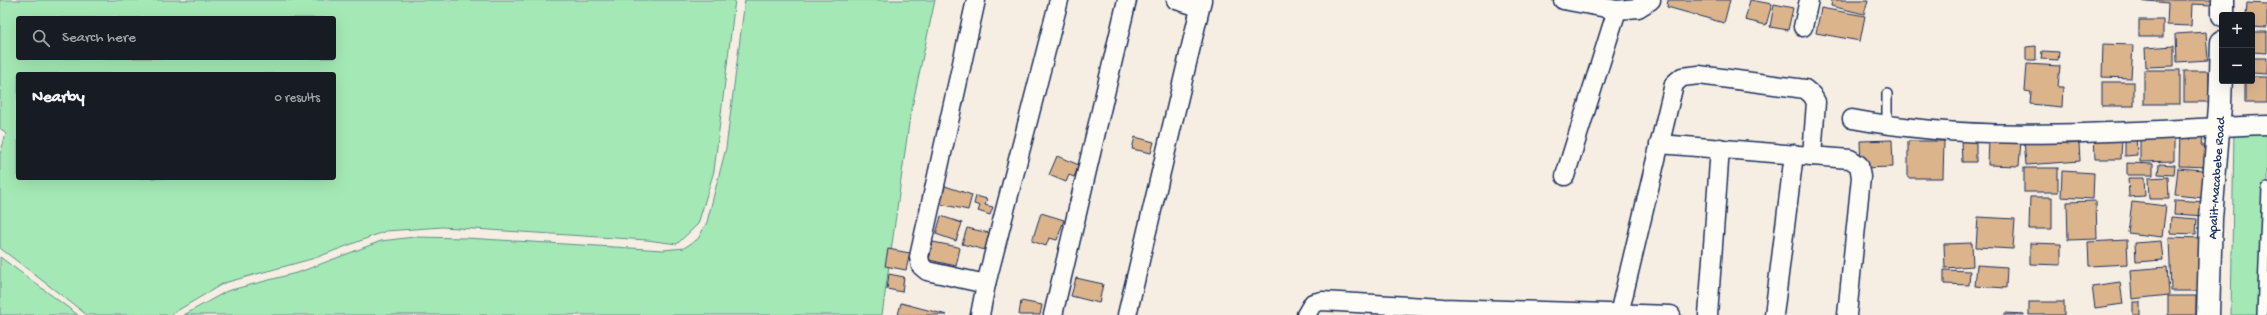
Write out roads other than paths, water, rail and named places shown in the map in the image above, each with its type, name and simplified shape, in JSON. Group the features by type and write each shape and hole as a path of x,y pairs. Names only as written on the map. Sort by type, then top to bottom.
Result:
{"main road":[{"path":"2223,0 2223,12"},
{"name":"Apalit-Macabebe Road","path":"2208,315 2211,218 2218,127 2222,48"}],"street":[{"path":"976,0 919,257 921,266 927,271 986,284"},
{"path":"980,315 986,284 1059,0"},
{"path":"1053,315 1127,0"},
{"path":"1127,315 1200,4 1176,0"},
{"path":"1563,0 1617,10 1638,8 1651,0"},
{"path":"1803,27 1809,0"},
{"path":"1565,176 1617,10"},
{"path":"1630,314 1659,144 1674,84 1682,77 1699,75 1805,89 1812,95 1816,102 1812,156"},
{"path":"1852,119 1887,125 1991,134 2063,134 2267,125"},
{"path":"1659,144 1850,159 1859,165 1861,177 1847,315"},
{"path":"1708,315 1720,148"},
{"path":"1774,315 1794,154"},
{"path":"1306,315 1313,303 1322,301 1376,309 1672,315"}],"lane":[{"path":"1887,94 1887,125"},
{"path":"2262,315 2267,188"}]}
